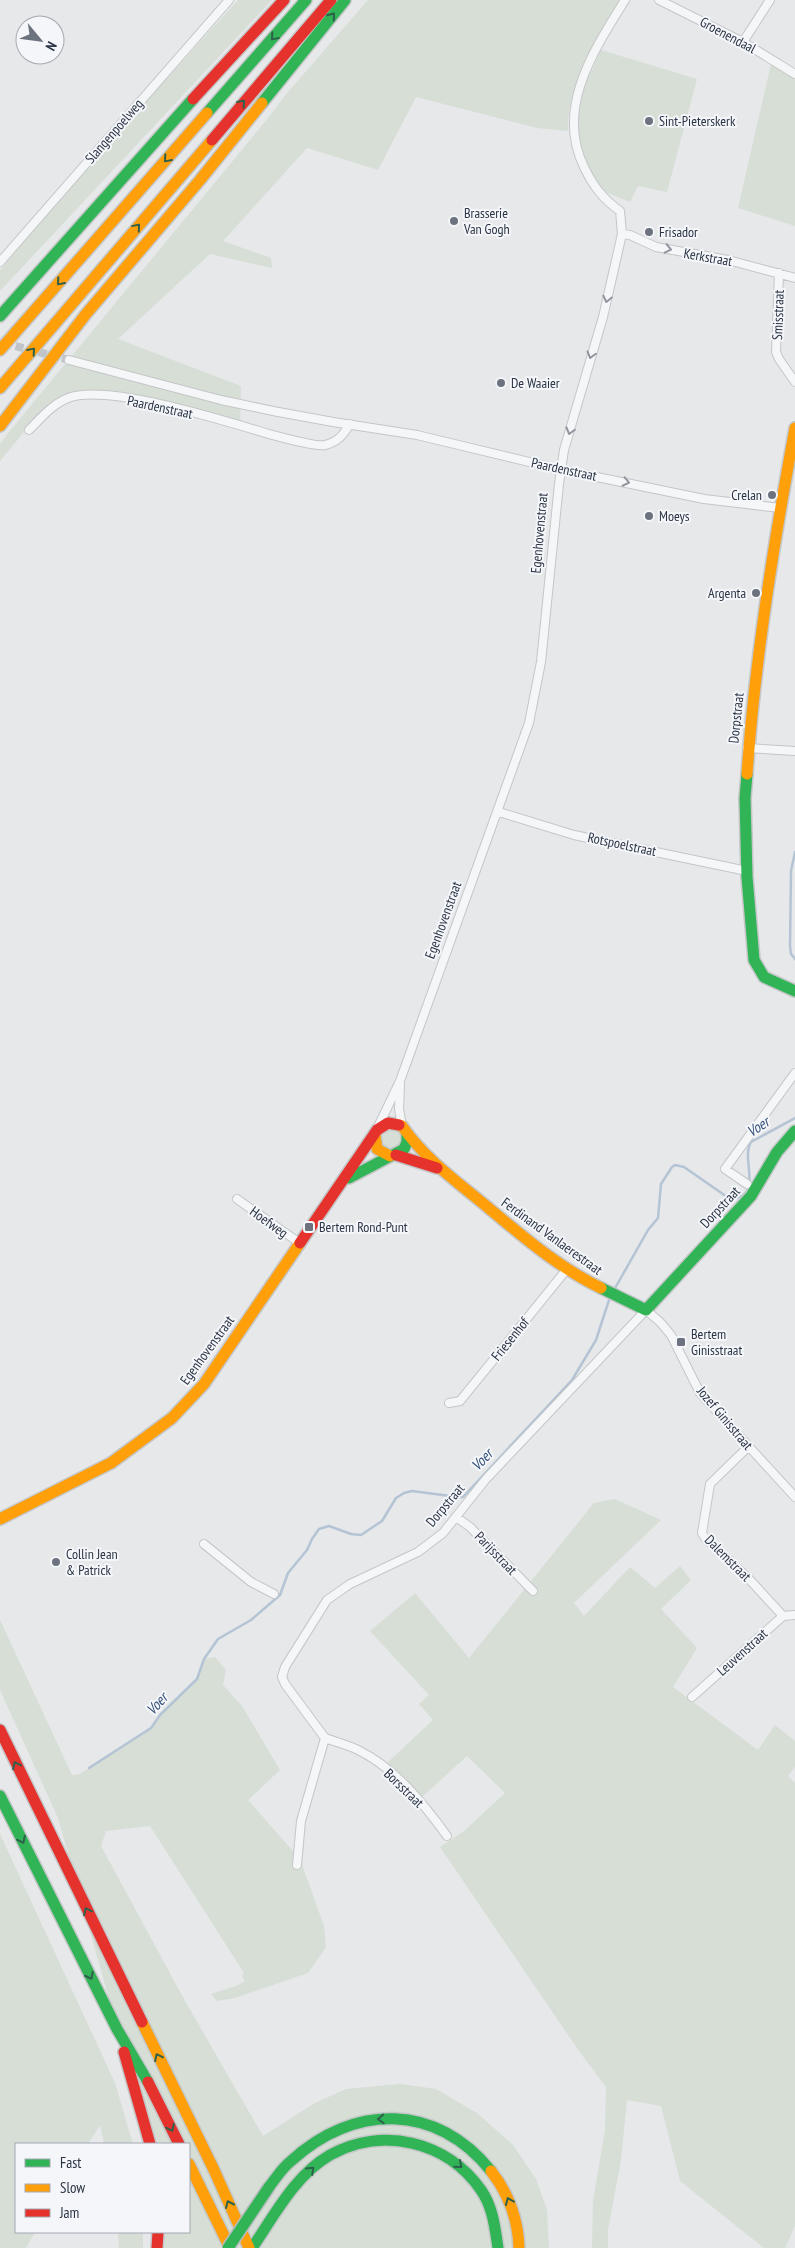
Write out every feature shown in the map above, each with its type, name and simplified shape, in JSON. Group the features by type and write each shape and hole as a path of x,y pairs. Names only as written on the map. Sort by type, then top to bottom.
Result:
{"main road":[{"path":"0,316 132,165 284,0"},
{"path":"0,350 306,0"},
{"path":"0,388 331,0"},
{"path":"0,426 86,314 205,173 345,0"},
{"name":"Dorpstraat","path":"795,428 790,476 780,508 748,748 745,798 752,949 756,966 769,980 795,991"},
{"path":"388,1123 404,1130 404,1149 393,1155 377,1149 376,1132 388,1123"},
{"name":"Ferdinand Vanlaerestraat","path":"404,1130 447,1174 567,1269 593,1285 646,1310"},
{"name":"Egenhovenstraat","path":"0,1519 111,1463 172,1418 204,1384 376,1132"},
{"name":"Dorpstraat","path":"646,1310 751,1196 772,1160 794,1135"},
{"name":"Ferdinand Vanlaerestraat","path":"393,1155 426,1164 447,1174"},
{"name":"Egenhovenstraat","path":"343,1182 362,1169 393,1155"},
{"path":"0,1730 251,2248 280,2207 311,2169 330,2155 353,2145 374,2139 396,2139 417,2142 451,2158 466,2171 477,2183 491,2208 498,2236 498,2248"},
{"path":"0,1796 117,2029 147,2080 178,2143"},
{"path":"117,2029 150,2143"},
{"path":"229,2248 269,2187 292,2159 317,2139 340,2128 366,2120 392,2118 421,2122 446,2131 466,2145 493,2172 510,2201 520,2235 519,2248"},
{"path":"190,2166 229,2248"},
{"path":"157,2248 158,2233"}],"street":[{"name":"Slangenpoelweg","path":"0,262 229,0"},
{"name":"Egenhovenstraat","path":"376,1132 400,1081 499,812 531,714 540,662 564,450 602,317 622,234 620,211 600,194 578,155 574,108 581,83 602,38 625,0"},
{"name":"Groenendaal","path":"658,0 742,42 795,74"},
{"path":"742,42 770,0"},
{"name":"Kerkstraat","path":"622,234 630,235 656,247 728,260 795,278"},
{"name":"Smisstraat","path":"779,273 776,352 795,382"},
{"name":"Paardenstraat","path":"69,360 221,400 333,422 440,439 561,470 704,499 780,508"},
{"name":"Paardenstraat","path":"29,430 53,406 71,397 95,395 165,407 283,438 323,446 344,435 350,424"},
{"path":"748,748 795,751"},
{"name":"Rotspoelstraat","path":"499,812 574,834 747,871"},
{"name":"Dorpstraat","path":"747,1184 725,1168 794,1076"},
{"name":"Egenhovenstraat","path":"400,1081 399,1108 404,1130"},
{"name":"Hoefweg","path":"237,1199 300,1244"},
{"name":"Friesenhof","path":"449,1403 460,1401 567,1269"},
{"name":"Dorpstraat","path":"325,1738 285,1684 282,1677 285,1667 327,1600 350,1584 418,1552 444,1533 486,1479 646,1310"},
{"name":"Jozef Ginisstraat","path":"646,1310 671,1335 700,1393 795,1497"},
{"name":"Dalemstraat","path":"748,1447 710,1484 702,1533 750,1580 782,1616"},
{"name":"Parijsstraat","path":"456,1517 470,1527 533,1591"},
{"path":"204,1544 251,1582 274,1594"},
{"path":"782,1616 795,1615"},
{"name":"Leuvenstraat","path":"692,1697 782,1616"},
{"path":"296,1865 301,1821 325,1738"},
{"name":"Borsstraat","path":"325,1738 359,1751 391,1772 430,1813 448,1836"}],"shaded area":[{"path":"238,0 272,0 0,291 0,270 127,122"},
{"path":"368,0 621,0 584,62 577,79 572,95 568,131 537,128 416,97 378,170 307,148 223,241 271,258 272,268 210,254 118,339 241,386 240,430 94,391 61,396 38,415 0,461 0,444 9,432 288,92"},
{"path":"601,50 697,79 667,192 638,186 630,202 601,190 592,176 579,146 577,124 582,92"},
{"path":"771,64 795,79 795,226 738,208"},
{"path":"391,1129 399,1132 402,1140 399,1148 391,1151 383,1148 380,1140 383,1132"},
{"path":"615,1499 661,1520 574,1603 584,1616 630,1567 655,1588 680,1566 691,1580 661,1609 697,1648 673,1687 758,1750 775,1725 795,1741 795,1767 788,1776 795,1783 795,2226 785,2248 764,2248 680,2181 661,2106 627,2100 621,2160 608,2230 608,2248 592,2248 593,2201 605,2130 606,2087 579,2051 440,1847 464,1831 505,1793 467,1756 420,1799 385,1765 433,1720 419,1704 429,1695 370,1631 415,1593 469,1658 594,1503"},
{"path":"0,1620 72,1775 80,1774 151,1728 160,1715 197,1679 204,1659 215,1657 226,1670 223,1685 242,1706 280,1770 248,1800 300,1859 324,1926 326,1947 308,1973 235,1998 217,2001 211,1994 245,1981 242,1976 244,1973 150,1826 106,1831 101,1846 185,2001 263,2136 315,2103 346,2089 400,2084 436,2089 477,2113 513,2145 536,2179 547,2210 549,2248 159,2248 158,2233 190,2233 190,2143 150,2143 58,1818 0,1690"},
{"path":"0,1834 115,2083 133,2143 104,2143 100,2125 89,2143 15,2143 15,2233 34,2233 26,2248 0,2248"},
{"path":"118,2233 143,2233 143,2248 119,2248"}],"waterway":[{"name":"Voer","path":"795,852 791,871 790,946 791,954 795,959"},
{"name":"Voer","path":"614,1290 648,1230 658,1218 661,1184 672,1167 675,1165 684,1167 730,1199 740,1197 746,1192 749,1185 748,1149 751,1142 795,1118"},
{"name":"Voer","path":"89,1768 151,1728 160,1715 197,1679 204,1659 218,1639 251,1620 280,1595 288,1573 307,1550 319,1529 329,1526 351,1534 361,1535 382,1521 396,1498 412,1491 453,1498 463,1497 572,1380 596,1340 610,1297"}],"tunnel":[{"path":"4,343 69,360"}],"traffic: fast":[{"path":"207,113 306,0"},
{"path":"262,103 345,0"},
{"path":"0,316 193,99"},
{"path":"747,774 745,798 747,877 754,960 764,977 795,991"},
{"path":"601,1288 646,1310 751,1196 777,1152 795,1131"},
{"path":"349,1178 404,1149 407,1142 407,1134"},
{"path":"0,1796 117,2029 148,2082"},
{"path":"269,2187 288,2164 315,2142 341,2129 368,2121 394,2119 421,2123 446,2133 469,2149 491,2171"},
{"path":"252,2248 286,2197 306,2173 318,2163 350,2146 371,2141 392,2140 412,2143 432,2150 450,2160 467,2173 481,2190 488,2203 493,2218 498,2248"},
{"path":"228,2248 269,2187"}],"traffic: slow":[{"path":"0,426 86,314 200,180 262,103"},
{"path":"0,350 207,113"},
{"path":"0,388 212,140"},
{"path":"747,774 750,731 766,600 795,428"},
{"path":"399,1125 441,1168 526,1239 570,1271 601,1288"},
{"path":"375,1135 377,1149 390,1156"},
{"path":"0,1519 111,1463 172,1418 204,1384 300,1243"},
{"path":"142,2022 214,2170 249,2248"},
{"path":"190,2166 230,2248"},
{"path":"491,2171 508,2198 517,2227 519,2248"}],"traffic: jam":[{"path":"193,99 284,0"},
{"path":"212,140 331,0"},
{"path":"300,1243 377,1130 388,1123 399,1125"},
{"path":"396,1155 437,1168"},
{"path":"0,1730 142,2022"},
{"path":"124,2052 150,2143"},
{"path":"148,2082 178,2143"},
{"path":"157,2248 158,2233"}],"place":[{"name":"Sint-Pieterskerk","path":"649,121"},
{"name":"Brasserie Van Gogh","path":"454,221"},
{"name":"Frisador","path":"649,232"},
{"name":"De Waaier","path":"501,383"},
{"name":"Crelan","path":"772,495"},
{"name":"Moeys","path":"649,516"},
{"name":"Argenta","path":"756,593"},
{"name":"Bertem Rond-Punt","path":"309,1227"},
{"name":"Bertem Ginisstraat","path":"681,1342"},
{"name":"Collin Jean & Patrick","path":"56,1562"}]}
